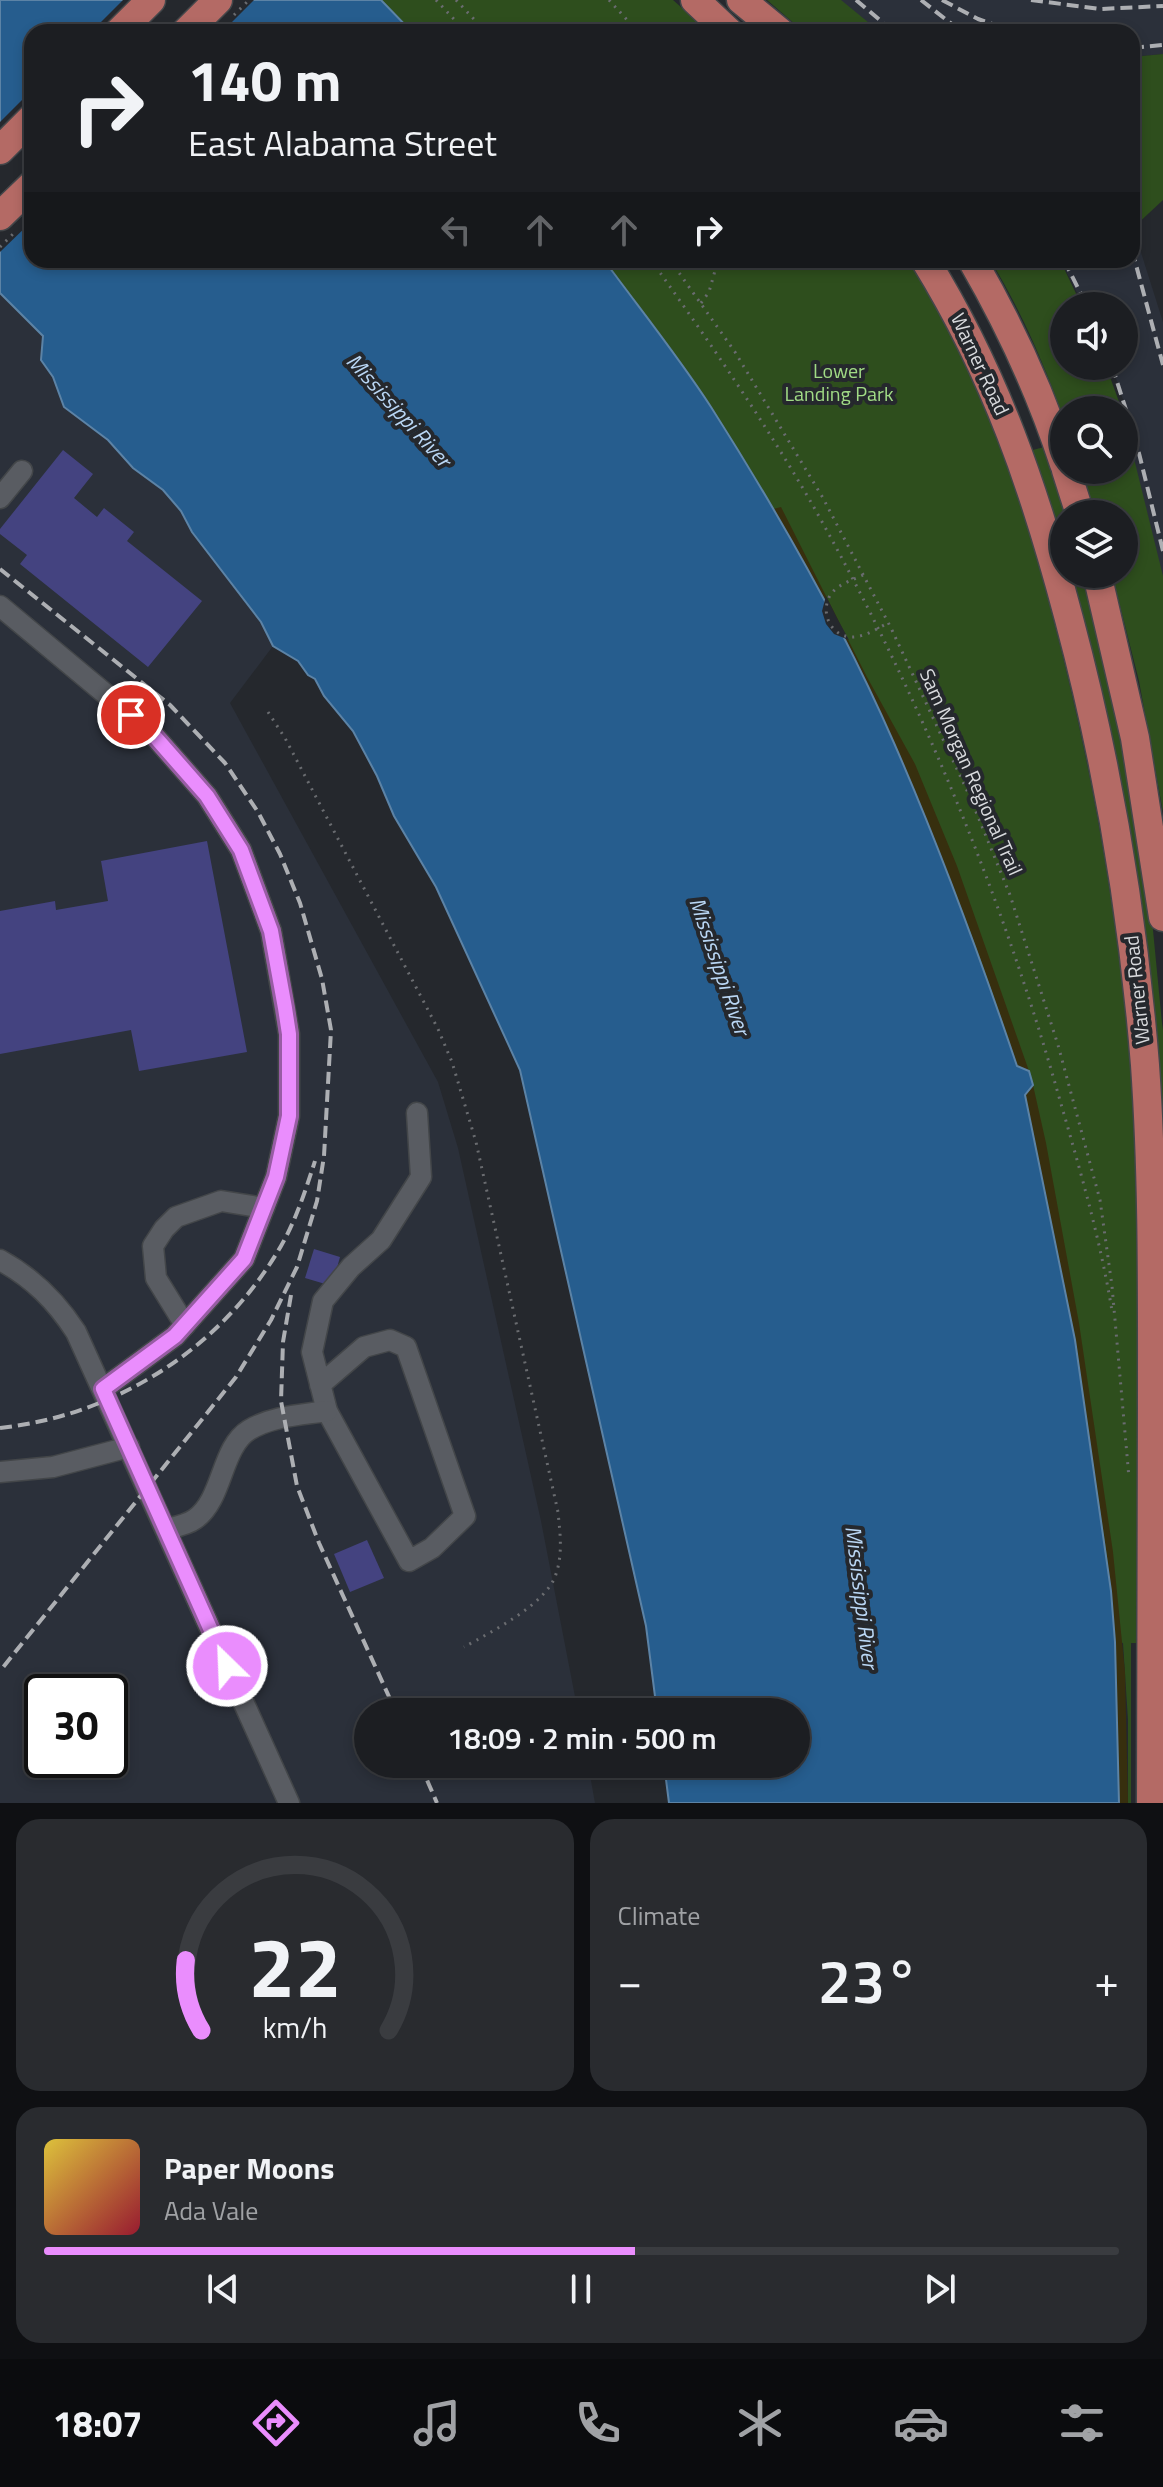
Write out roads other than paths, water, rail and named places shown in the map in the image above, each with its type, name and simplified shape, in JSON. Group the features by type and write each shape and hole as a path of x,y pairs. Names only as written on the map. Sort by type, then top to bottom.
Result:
{"highway":[{"path":"127,24 151,0"},
{"path":"194,24 218,0"},
{"path":"695,0 720,24"},
{"path":"741,0 770,24"},
{"path":"0,150 24,126"},
{"path":"0,216 24,193"},
{"name":"Warner Road","path":"930,268 989,379 1016,443 1037,507 1092,714 1126,900 1144,1062 1151,1201 1151,1803"},
{"name":"Warner Road","path":"976,268 1024,360 1050,424"},
{"name":"Warner Road","path":"1100,588 1133,728 1163,917"}],"street":[{"path":"0,498 22,471"},
{"path":"0,606 150,731 207,796 241,850 271,931 289,1034 289,1116 276,1177 244,1259 175,1336 103,1389"},
{"path":"320,1385 364,1347 390,1340 406,1347 465,1516 432,1548 409,1561 327,1411 320,1385 312,1352 323,1301 351,1267 381,1240 421,1177 417,1113"},
{"path":"185,1325 156,1278 153,1246 164,1229 176,1217 221,1201 264,1208"},
{"path":"0,1260 42,1288 64,1312 87,1351 289,1803"},
{"path":"166,1529 191,1522 200,1515 236,1443 248,1430 270,1421 327,1411"},
{"path":"0,1472 53,1467 129,1447"}],"water":[{"name":"Mississippi River","path":"0,0 381,0 404,24 24,24 24,268 610,268 685,369 785,529 853,656 911,783 943,863 1017,1066 1029,1071 1033,1085 1025,1095 1075,1340 1111,1591 1119,1803 669,1803 666,1778 810,1778 810,1698 655,1698 646,1626 520,1070 436,887 394,816 353,731 324,696 315,679 298,661 273,646 261,622 163,490 133,468 108,440 64,407 53,377 41,360 43,336 0,293"}],"railway":[{"path":"856,0 884,24"},
{"path":"921,0 952,24"},
{"path":"942,0 993,24"},
{"path":"1031,0 1100,9 1163,6"},
{"path":"1140,47 1163,45"},
{"path":"1068,268 1080,292"},
{"path":"1137,268 1163,365"},
{"path":"1116,380 1136,441 1163,551"},
{"path":"0,569 170,705 225,763 258,812 300,903 322,979 331,1030 324,1156 317,1201 297,1267 271,1320 236,1377 0,1671"},
{"path":"0,1428 43,1421 125,1392 197,1345 229,1316 257,1283 281,1246 296,1215 315,1161"},
{"path":"291,1295 283,1342 281,1401 297,1486 319,1543 390,1698"},
{"path":"426,1778 437,1803"}],"park label":[{"name":"Lower Landing Park","path":"839,382"}]}
